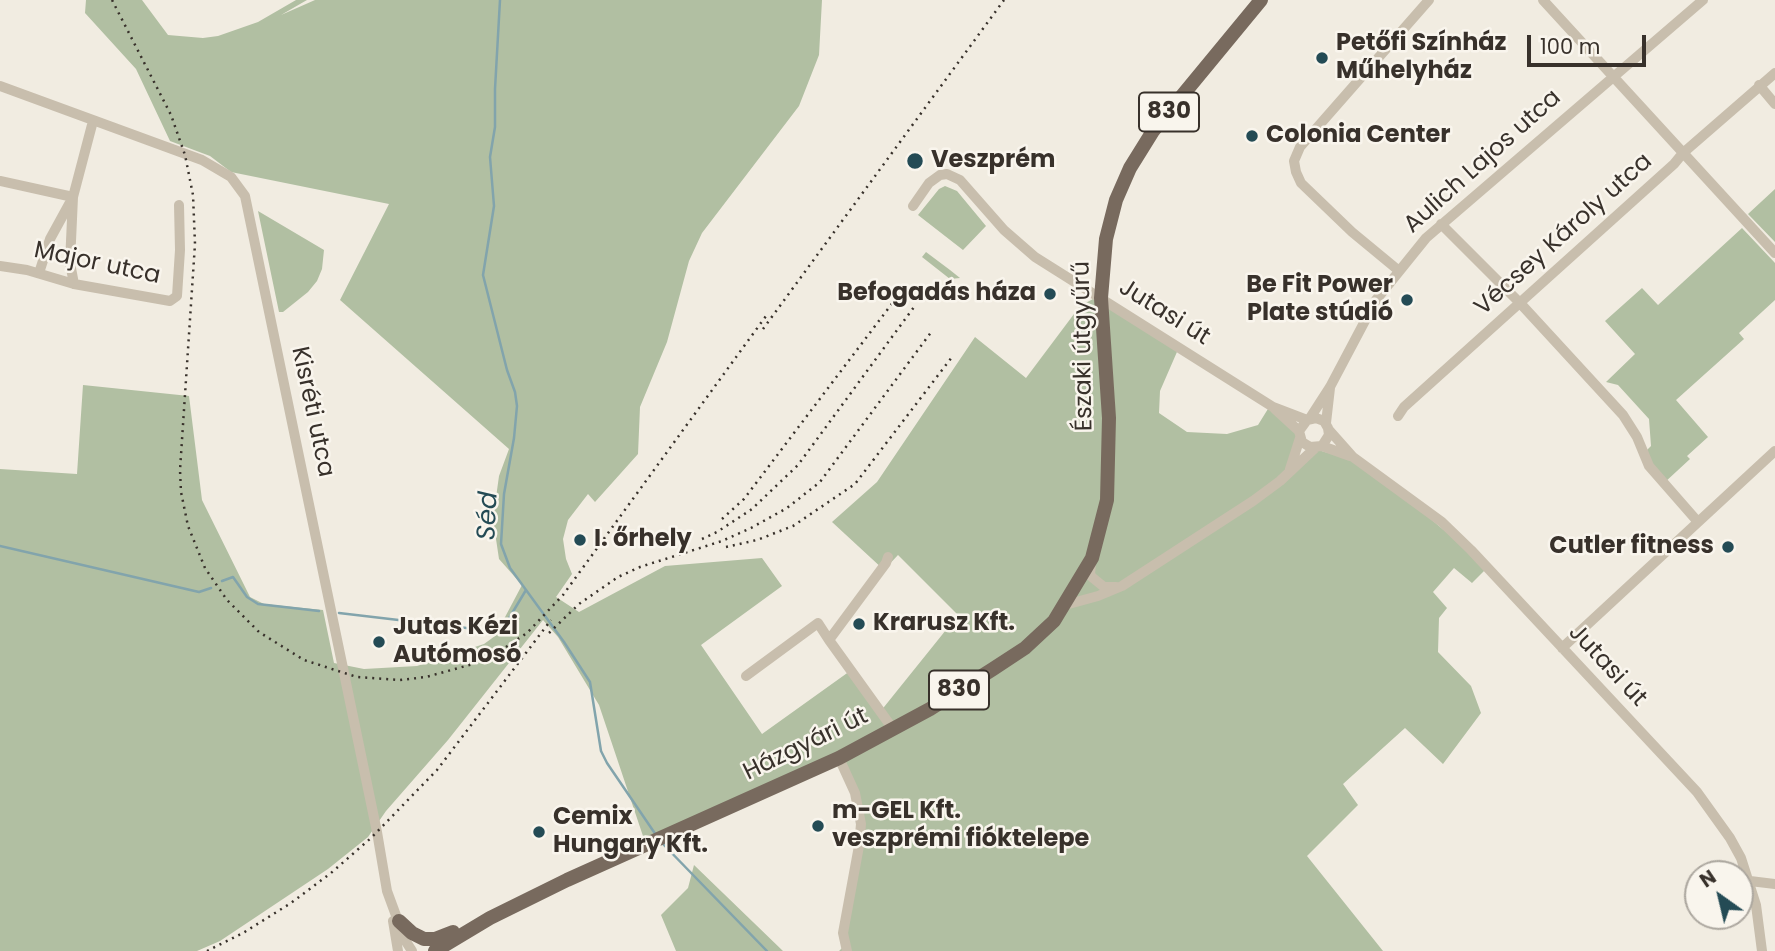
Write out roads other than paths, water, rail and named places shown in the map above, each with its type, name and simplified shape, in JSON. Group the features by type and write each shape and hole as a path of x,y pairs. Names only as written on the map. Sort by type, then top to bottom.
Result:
{"main road":[{"name":"Északi útgyűrű","path":"1065,605 1092,558 1107,500 1110,418 1101,298 1106,239 1111,217 1130,168 1153,131 1261,0"},
{"name":"Házgyári út","path":"435,951 490,918 839,758 930,709 1025,648 1054,621 1065,605"},
{"name":"Házgyári út","path":"449,951 490,918"},
{"path":"399,921 412,933 428,940 490,918"}],"street":[{"path":"1398,270 1352,232 1301,183 1294,161 1300,147 1429,0"},
{"path":"1543,0 1775,253"},
{"name":"Aulich Lajos utca","path":"1308,419 1330,387 1376,300 1426,238 1611,76 1703,0"},
{"name":"Vécsey Károly utca","path":"1398,416 1404,407 1683,153 1775,73"},
{"path":"1759,85 1775,104"},
{"name":"Kisréti utca","path":"0,86 214,166 231,177 245,196 391,904 398,951"},
{"path":"74,284 70,263 73,197 93,121"},
{"name":"Jutasi út","path":"913,206 934,179 947,174 954,176 1025,250 1273,407 1308,419 1318,418 1353,457 1442,522 1705,803 1730,838 1740,860"},
{"path":"0,181 73,197"},
{"path":"39,273 50,239 73,197"},
{"name":"Major utca","path":"0,266 39,273 74,284 170,301 177,296 179,205"},
{"path":"1441,224 1520,303 1623,415 1637,437 1649,466 1698,522"},
{"name":"Aulich Lajos utca","path":"1327,427 1330,387"},
{"name":"Jutasi út","path":"1273,407 1299,434 1304,444 1353,457"},
{"path":"1289,471 1299,434 1308,419"},
{"path":"1065,605 1122,586 1253,501 1328,439 1327,427"},
{"path":"1562,648 1775,450"},
{"path":"829,640 888,557"},
{"path":"1092,558 1090,569 1093,578 1104,587 1122,586"},
{"path":"746,676 818,623 893,729"},
{"path":"839,758 855,793 861,824 843,933 847,951"},
{"path":"1754,881 1775,884"},
{"name":"Jutasi út","path":"1754,897 1762,951"},
{"name":"Kisréti utca","path":"391,904 412,951"}],"waterway":[{"name":"Séd","path":"500,0 495,127 490,157 494,206 483,275 517,406 504,494 501,544 510,568 590,682 601,751 656,835"},
{"path":"0,546 199,592 211,588"},
{"path":"222,581 233,577 247,597 258,604 319,611"},
{"path":"339,613 492,631 505,625 526,590"},
{"name":"Séd","path":"662,843 767,951"}],"railway":[{"path":"112,0 171,115 185,155 193,195 195,244 180,470 181,492 188,526 205,568 227,600 259,632 304,660 357,677 400,680 426,677 494,655 527,633 563,595 766,316"},
{"path":"763,329 1004,0"},
{"path":"722,519 744,499 897,297"},
{"path":"702,539 752,509 798,465 914,307"},
{"path":"549,633 579,604 618,577 640,567 722,541 751,528 787,508 820,482 932,331"},
{"path":"726,547 757,540 793,526 855,484 952,357"},
{"path":"207,951 243,933 291,903 371,838 437,770 551,620"}],"place":[{"name":"Petőfi Színház Műhelyház","path":"1322,58"},
{"name":"Colonia Center","path":"1252,136"},
{"name":"Veszprém","path":"915,161"},
{"name":"Befogadás háza","path":"1050,294"},
{"name":"Be Fit Power Plate stúdió","path":"1407,300"},
{"name":"I. őrhely","path":"580,540"},
{"name":"Cutler fitness","path":"1728,547"},
{"name":"Krarusz Kft.","path":"859,624"},
{"name":"Jutas Kézi Autómosó","path":"379,642"},
{"name":"m-GEL Kft. veszprémi fióktelepe","path":"818,826"},
{"name":"Cemix Hungary Kft.","path":"539,832"}]}
